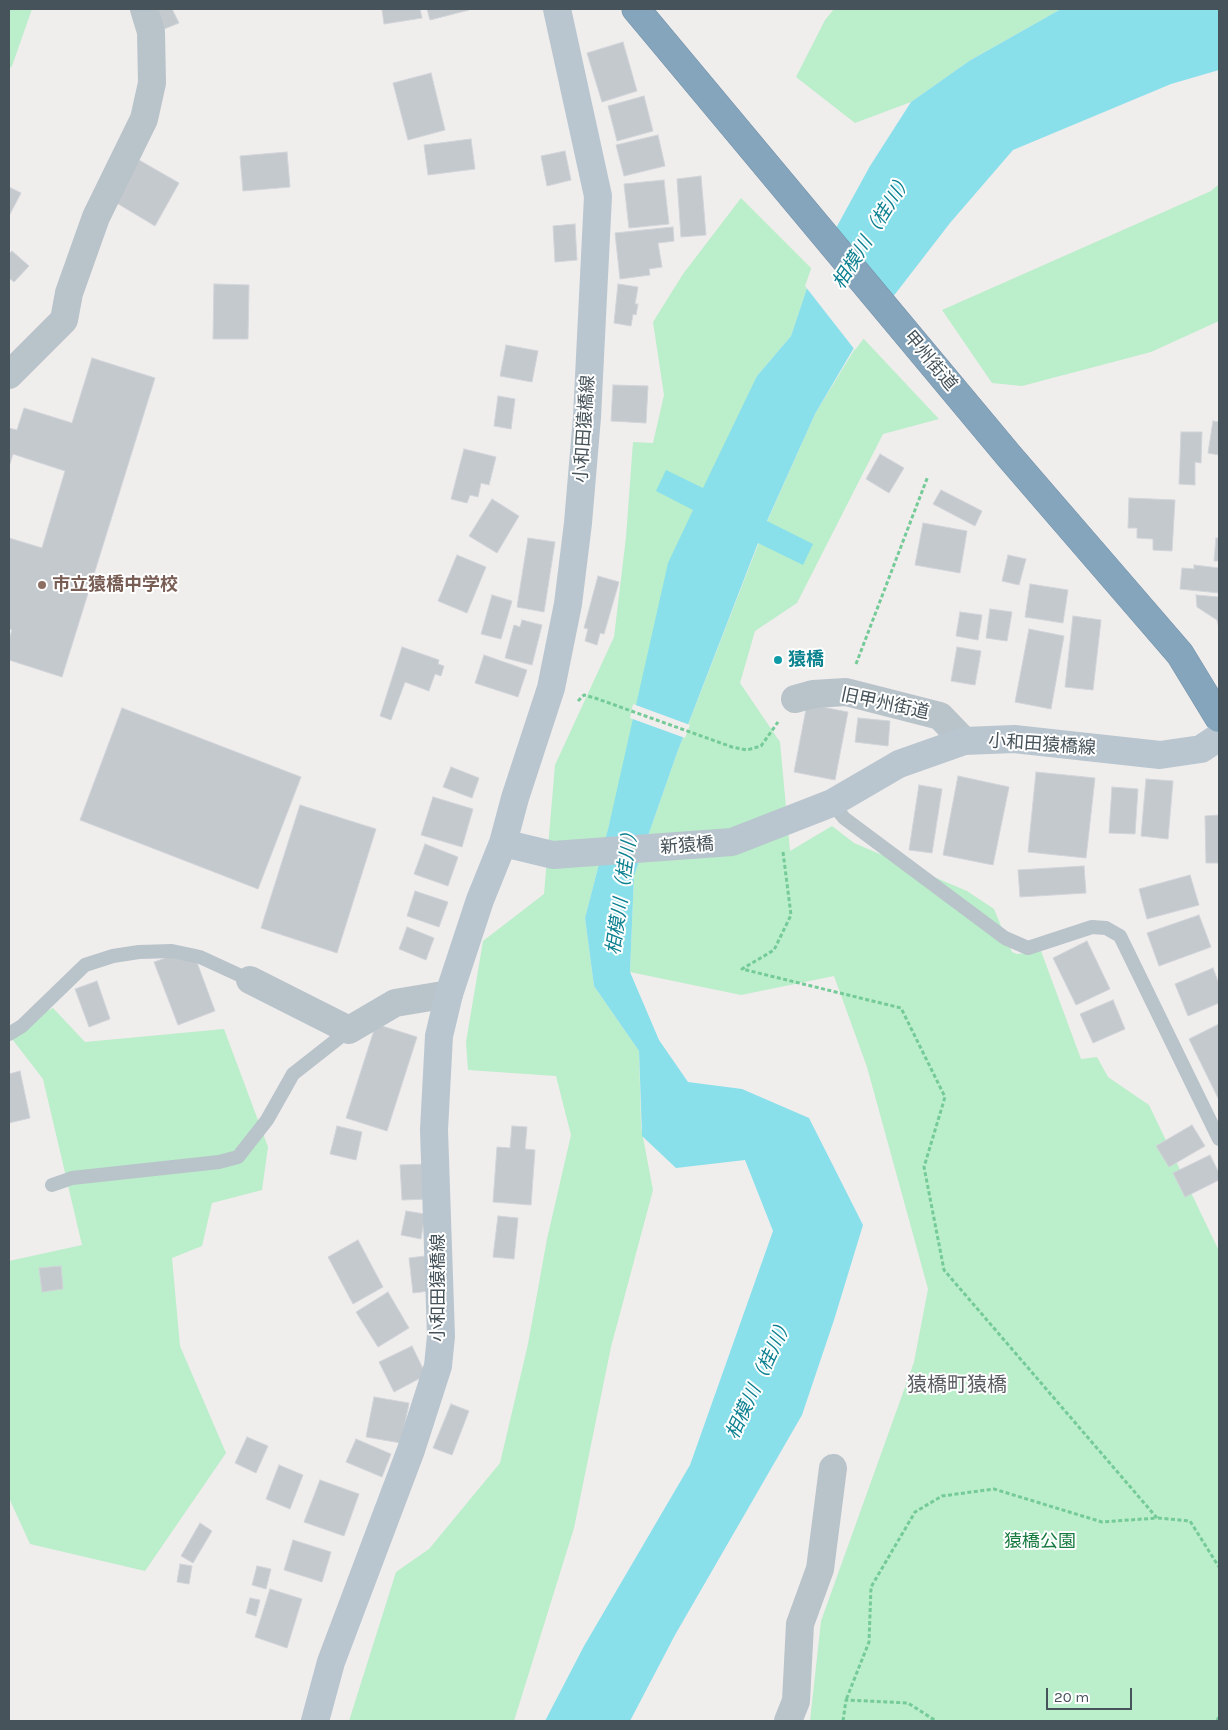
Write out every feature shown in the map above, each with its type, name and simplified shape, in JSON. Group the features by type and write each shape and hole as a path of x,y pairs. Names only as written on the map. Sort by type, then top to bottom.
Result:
{"highway":[{"name":"甲州街道","path":"636,9 1009,456 1180,654 1219,718"}],"main road":[{"name":"小和田猿橋線","path":"315,1721 331,1662 411,1450 438,1366 441,1336 434,1130 439,1036 449,994 480,900 502,844 551,688 568,604 578,523 587,417 598,196 557,9"},
{"name":"小和田猿橋線","path":"732,842 832,803 899,764 964,741 1014,739 1160,755 1201,748 1219,737"},
{"name":"新猿橋","path":"502,844 553,855 732,842"}],"street":[{"path":"9,374 64,320 74,279 96,217 144,119 152,74 152,32 144,9"},
{"name":"旧甲州街道","path":"795,699 813,694 846,692 940,716 964,741"},
{"path":"250,980 349,1030 395,1003 449,994"},
{"path":"788,1721 796,1701 800,1624 820,1570 832,1468"}],"lane":[{"path":"832,803 844,818 1004,938 1028,948 1092,927 1106,928 1120,936 1219,1139"},
{"path":"9,1034 22,1026 85,965 113,956 172,951 200,957 250,980"},
{"path":"52,1185 72,1178 219,1162 238,1157 267,1120 293,1074 349,1030"}],"path":[{"path":"846,692 876,608 928,476"},
{"path":"574,705 584,695 732,747 747,750 761,746 795,699"},
{"path":"782,843 791,915 774,950 742,969 901,1008 945,1097 924,1167 944,1270 1157,1518"},
{"path":"843,1721 846,1700 869,1642 871,1587 915,1512 942,1496 994,1489 1102,1522 1157,1518 1190,1521 1219,1567"},
{"path":"846,1700 908,1703 936,1721"},
{"path":"1217,1721 1219,1716"}],"green space":[{"path":"9,9 32,9 12,66 9,69"},
{"path":"834,9 1061,9 969,61 911,102 855,123 796,77 825,20"},
{"path":"1219,184 1219,321 1151,352 1022,386 992,383 942,310 1211,191"},
{"path":"741,198 813,270 791,336 757,376 609,825 585,918 594,986 639,1051 641,1127 653,1190 611,1347 574,1528 514,1721 349,1721 396,1572 429,1549 500,1463 528,1344 547,1239 571,1135 556,1076 468,1070 466,1042 483,941 544,894 555,765 614,637 626,537 633,442 653,443 664,395 653,322 683,274"},
{"name":"猿橋公園","path":"862,337 939,419 883,434 797,603 755,631 740,683 780,742 790,851 832,826 854,843 967,891 994,909 1012,952 1017,954 1041,951 1081,1059 1097,1057 1108,1077 1149,1105 1219,1251 1219,1721 810,1721 821,1621 914,1362 928,1289 867,1067 834,976 741,995 630,972 634,876 677,753 766,524 815,414"},
{"path":"53,1008 85,1042 224,1029 268,1147 262,1190 212,1203 202,1246 172,1258 180,1346 226,1453 145,1571 30,1544 9,1498 9,1261 82,1245 43,1079 9,1035 9,1029"}],"water":[{"name":"相模川（桂川）","path":"1061,9 1219,9 1219,70 1171,84 1013,150 950,223 855,346 815,414 767,521 813,544 803,565 758,543 677,753 634,876 630,972 659,1040 688,1082 742,1089 809,1118 863,1225 802,1415 675,1635 630,1721 545,1721 584,1646 690,1465 773,1231 745,1160 676,1168 642,1136 639,1051 594,986 585,918 609,825 668,563 693,510 656,491 666,470 703,488 757,376 791,336 813,270 870,166 911,102 969,61"}],"pier":[{"path":"833,228 894,299 855,350 805,286 811,269"},
{"path":"633,704 690,725 685,738 630,718"}],"building":[{"path":"155,9 172,9 179,23 164,29"},
{"path":"382,9 420,9 422,18 384,24"},
{"path":"427,9 468,9 469,10 430,20"},
{"path":"623,42 637,91 602,102 587,53"},
{"path":"431,73 445,130 408,140 393,83"},
{"path":"644,96 653,131 617,141 608,106"},
{"path":"658,135 665,166 624,176 616,145"},
{"path":"471,139 475,169 428,175 424,145"},
{"path":"565,151 571,180 547,186 541,156"},
{"path":"287,152 290,187 243,191 240,156"},
{"path":"139,160 179,183 155,226 115,202"},
{"path":"701,176 706,235 681,237 677,179"},
{"path":"664,180 669,224 629,228 624,184"},
{"path":"9,187 21,193 9,216"},
{"path":"575,224 577,260 555,262 553,226"},
{"path":"673,227 674,241 658,243 662,267 649,269 650,275 620,279 615,233"},
{"path":"12,251 29,266 14,282 9,278 9,254"},
{"path":"214,284 249,285 248,339 213,339"},
{"path":"618,284 638,287 635,304 638,304 636,315 633,314 631,326 614,323"},
{"path":"506,345 538,351 532,382 500,376"},
{"path":"92,358 155,378 62,677 9,660 9,640 12,630 9,629 9,538 42,548 65,471 13,454 9,467 9,428 17,430 24,408 72,423"},
{"path":"613,385 648,386 646,423 611,421"},
{"path":"498,396 515,399 511,429 494,426"},
{"path":"1213,421 1219,422 1219,455 1208,453"},
{"path":"1181,432 1202,432 1201,463 1195,462 1195,485 1179,484"},
{"path":"464,449 496,457 489,485 481,483 478,497 470,495 467,503 451,499"},
{"path":"880,454 904,468 889,493 866,479"},
{"path":"941,490 982,511 975,526 933,504"},
{"path":"1129,498 1175,500 1172,551 1153,550 1153,539 1137,538 1137,528 1128,528"},
{"path":"492,499 519,516 497,553 469,536"},
{"path":"923,523 967,531 960,573 915,565"},
{"path":"528,538 555,542 544,612 517,607"},
{"path":"1216,538 1219,538 1219,561 1214,561"},
{"path":"457,555 486,567 467,613 438,601"},
{"path":"1008,555 1026,559 1019,585 1002,581"},
{"path":"1194,565 1219,568 1219,593 1180,589 1182,568 1194,569"},
{"path":"598,576 619,582 604,634 600,633 597,645 585,641 588,629 584,628"},
{"path":"1030,584 1068,590 1063,623 1025,617"},
{"path":"492,595 512,601 501,639 481,634"},
{"path":"1196,595 1219,597 1219,628 1217,620 1197,607"},
{"path":"990,609 1012,612 1007,641 986,638"},
{"path":"960,612 982,615 978,640 956,636"},
{"path":"1073,616 1101,620 1093,690 1065,687"},
{"path":"522,620 542,625 532,665 505,658 514,625 520,627"},
{"path":"1029,629 1064,636 1051,709 1015,702"},
{"path":"402,647 439,660 438,664 444,666 441,676 435,674 429,691 405,682 391,720 380,716"},
{"path":"957,647 981,651 975,685 951,681"},
{"path":"484,655 527,670 518,697 475,683"},
{"path":"807,704 848,712 835,780 794,772"},
{"path":"122,708 301,777 258,889 80,820"},
{"path":"858,718 890,721 888,746 855,742"},
{"path":"451,767 479,778 472,798 443,787"},
{"path":"1036,772 1095,778 1086,858 1028,852"},
{"path":"958,776 1009,787 993,865 943,855"},
{"path":"1146,779 1173,781 1168,839 1141,836"},
{"path":"919,785 942,789 932,853 909,850"},
{"path":"1112,787 1138,789 1135,834 1109,833"},
{"path":"433,797 473,809 462,847 421,835"},
{"path":"300,805 376,829 337,953 261,928"},
{"path":"1219,815 1219,863 1206,863 1205,816"},
{"path":"425,844 458,857 448,886 414,874"},
{"path":"1084,866 1086,893 1020,897 1018,870"},
{"path":"1190,875 1199,905 1147,919 1139,889"},
{"path":"415,891 448,902 439,927 407,916"},
{"path":"1199,915 1211,947 1159,966 1147,933"},
{"path":"407,927 434,938 426,960 399,949"},
{"path":"1087,941 1110,989 1076,1005 1053,958"},
{"path":"192,949 215,1011 178,1025 154,962"},
{"path":"1213,968 1219,984 1219,1003 1188,1016 1175,984"},
{"path":"97,981 110,1019 89,1027 75,989"},
{"path":"1113,1000 1125,1029 1093,1043 1080,1014"},
{"path":"376,1024 417,1037 387,1131 346,1118"},
{"path":"1219,1024 1219,1098 1218,1098 1189,1039"},
{"path":"20,1071 30,1118 9,1123 9,1074"},
{"path":"1192,1125 1205,1146 1169,1167 1156,1146"},
{"path":"337,1126 362,1132 356,1160 330,1154"},
{"path":"512,1126 527,1127 525,1149 535,1150 531,1205 493,1202 497,1147 510,1148"},
{"path":"1210,1155 1219,1173 1219,1180 1185,1197 1173,1173"},
{"path":"428,1164 429,1199 402,1200 400,1165"},
{"path":"406,1211 425,1214 421,1239 401,1235"},
{"path":"498,1216 518,1218 514,1259 493,1257"},
{"path":"358,1240 383,1287 353,1304 328,1257"},
{"path":"425,1256 429,1291 413,1293 409,1258"},
{"path":"61,1266 63,1289 42,1292 39,1268"},
{"path":"388,1292 409,1328 378,1347 356,1312"},
{"path":"412,1346 426,1375 394,1392 379,1362"},
{"path":"374,1397 409,1403 401,1443 366,1437"},
{"path":"451,1404 469,1411 452,1455 433,1448"},
{"path":"247,1437 268,1446 256,1473 235,1463"},
{"path":"356,1439 391,1454 382,1477 346,1462"},
{"path":"279,1465 303,1475 290,1509 266,1499"},
{"path":"320,1480 359,1494 344,1536 304,1522"},
{"path":"200,1523 212,1531 193,1563 181,1556"},
{"path":"293,1540 331,1552 322,1582 284,1570"},
{"path":"180,1564 192,1566 189,1584 177,1582"},
{"path":"257,1566 271,1569 266,1589 252,1585"},
{"path":"270,1589 302,1599 287,1648 255,1637"},
{"path":"250,1598 260,1600 256,1616 246,1613"}],"place":[{"name":"市立猿橋中学校","path":"42,585"},
{"name":"猿橋","path":"778,660"}],"district":[{"name":"猿橋町猿橋","path":"957,1385"}]}
